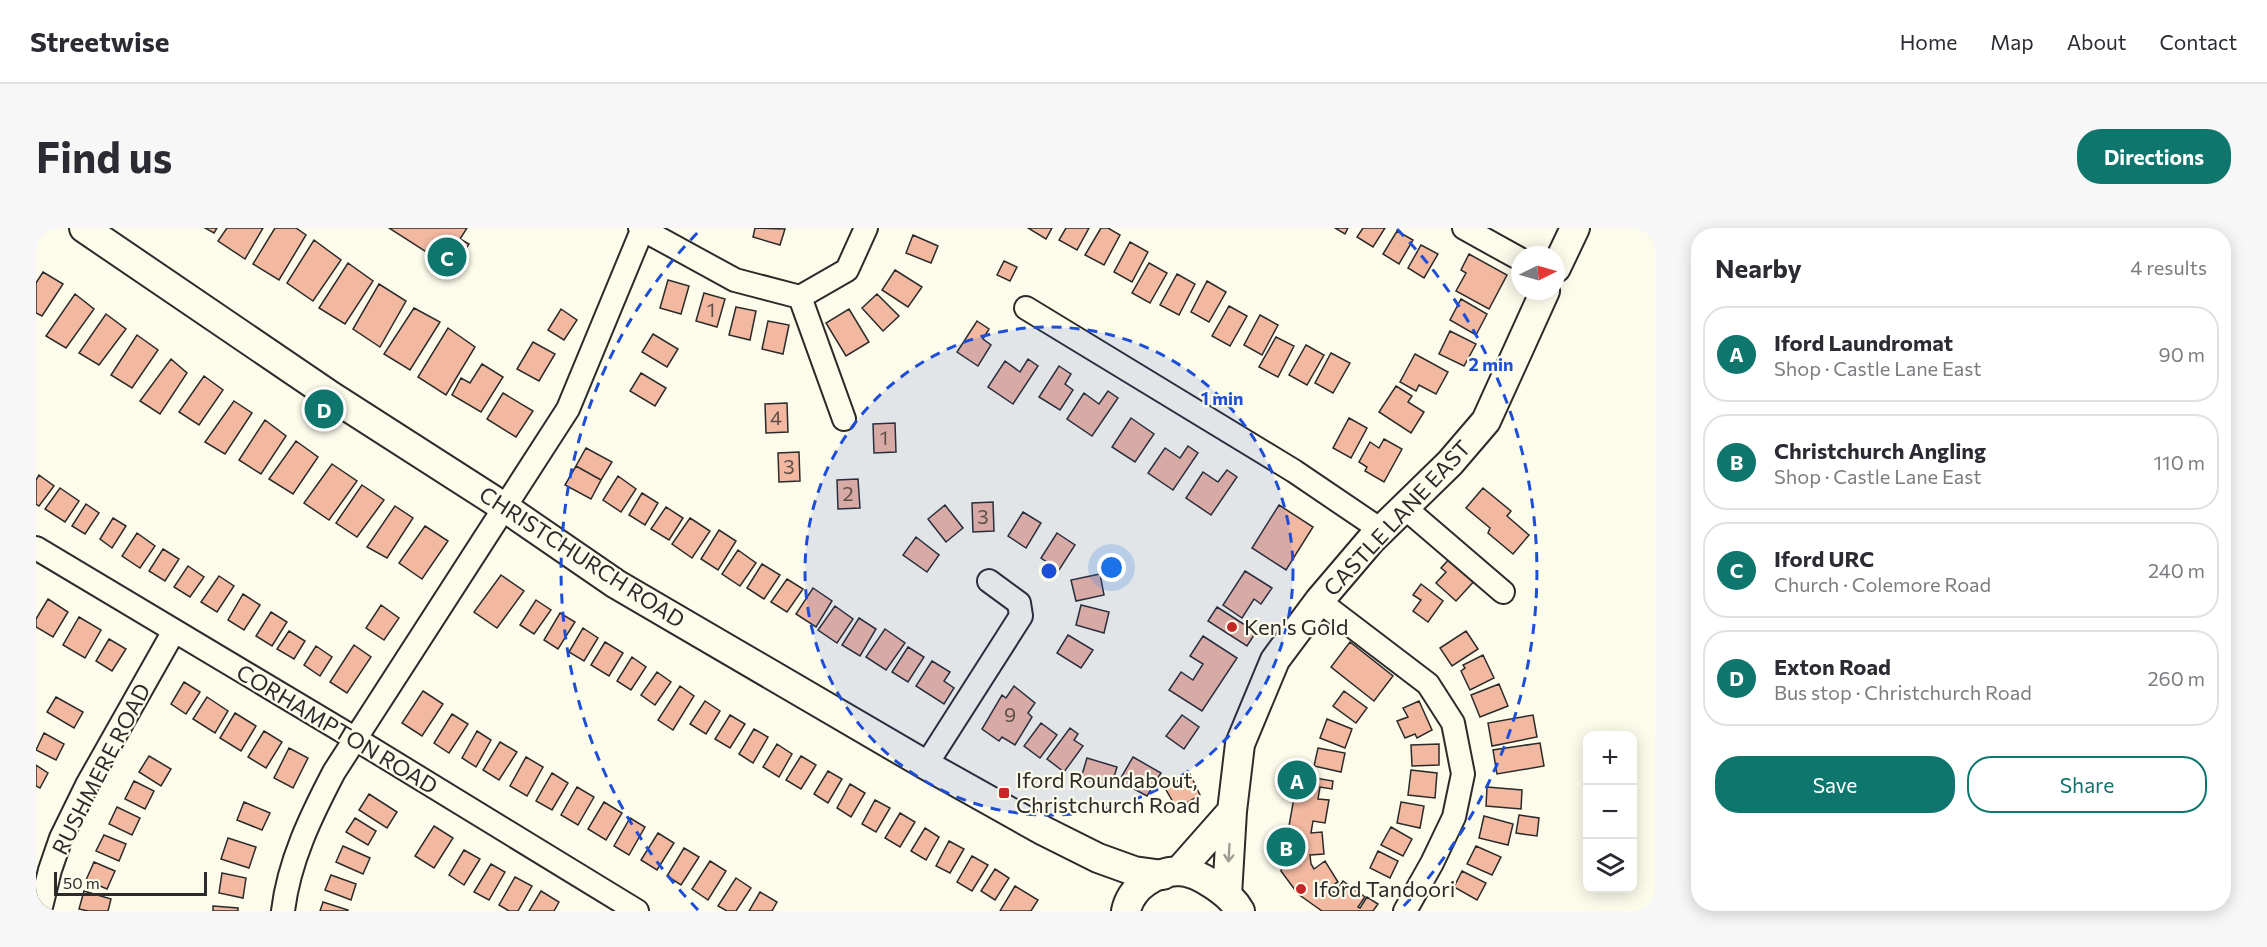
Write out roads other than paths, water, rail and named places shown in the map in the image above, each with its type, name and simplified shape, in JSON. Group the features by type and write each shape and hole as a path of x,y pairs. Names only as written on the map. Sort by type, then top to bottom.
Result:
{"main road":[{"name":"CHRISTCHURCH ROAD","path":"84,228 331,396 504,507 616,584 926,765 1044,831 1098,858 1134,871 1171,873 1206,879 1234,903"},
{"path":"1565,249 1575,228"},
{"name":"CASTLE LANE EAST","path":"1234,903 1232,811 1240,744 1275,660 1319,601 1381,530 1450,463 1486,421 1541,300"},
{"path":"1126,908 1140,884 1171,873 1232,811"},
{"path":"1098,858 1126,908"}],"street":[{"path":"283,911 295,856 312,813 354,738 568,409 642,229 735,280 800,297 847,270 866,228"},
{"path":"1464,228 1511,254"},
{"path":"800,297 844,419"},
{"path":"1026,308 1294,471 1381,530"},
{"path":"1405,508 1503,592"},
{"name":"CORHAMPTON ROAD","path":"36,548 638,911"},
{"path":"926,765 1021,616 1019,603 989,581"},
{"path":"1319,601 1428,684 1453,723 1463,774 1454,817 1405,911"},
{"name":"RUSHMERE ROAD","path":"40,911 61,838 87,785 174,631"}],"place":[{"name":"Iford URC","path":"447,257"},
{"name":"Exton Road","path":"324,409"},
{"name":"Ken's Gold","path":"1232,627"},
{"name":"Iford Laundromat","path":"1297,780"},
{"name":"Iford Roundabout, Christchurch Road","path":"1004,793"},
{"name":"Christchurch Angling","path":"1286,847"},
{"name":"Iford Tandoori","path":"1301,889"}]}
